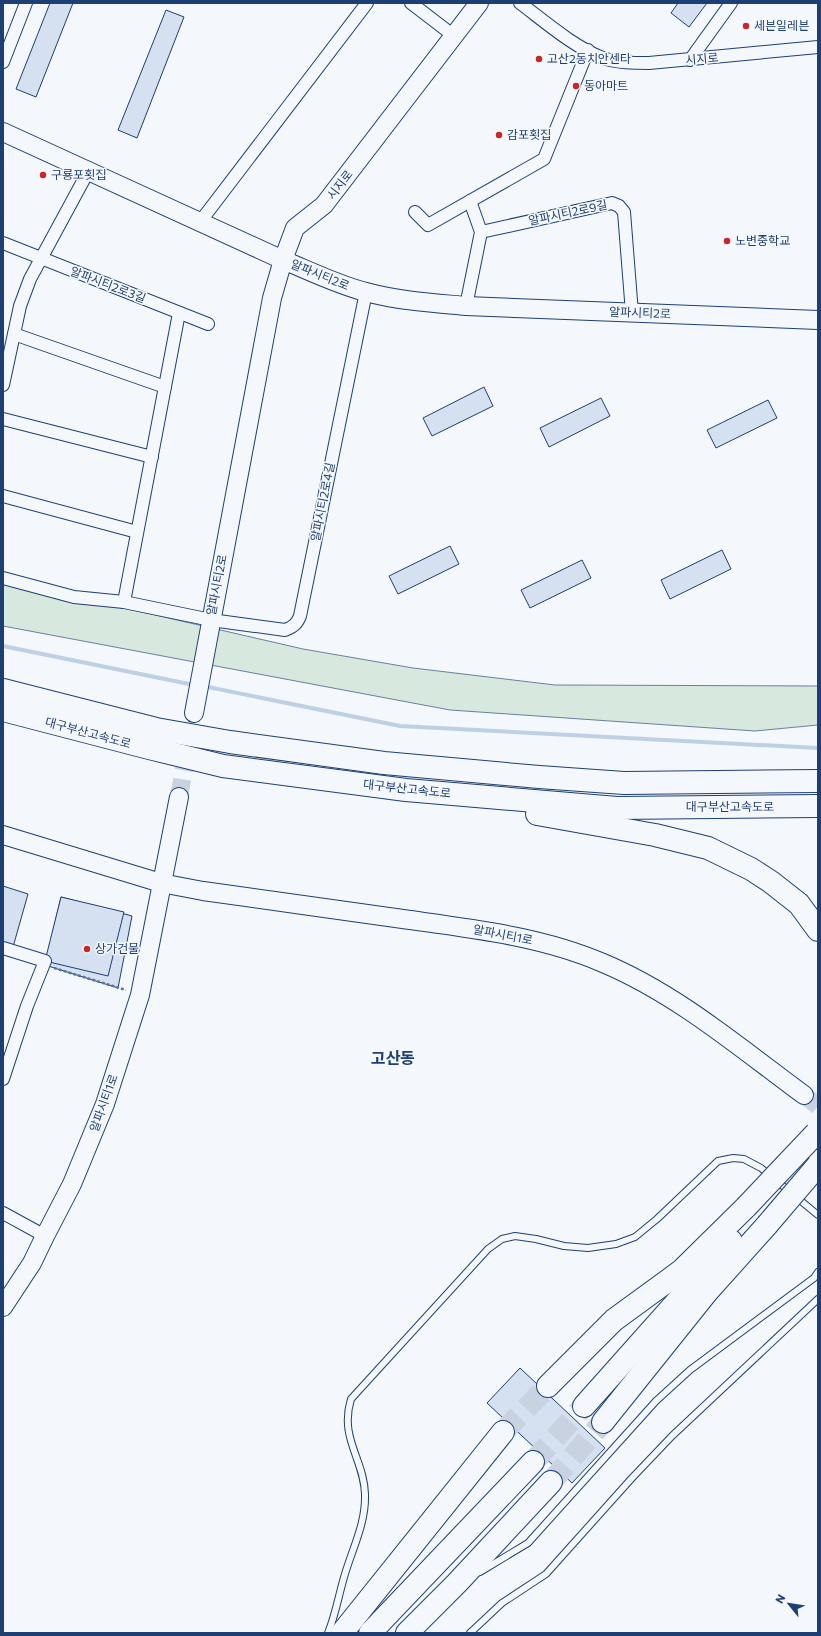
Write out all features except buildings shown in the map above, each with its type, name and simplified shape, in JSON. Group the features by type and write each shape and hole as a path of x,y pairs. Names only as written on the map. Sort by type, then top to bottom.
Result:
{"highway":[{"name":"대구부산고속도로","path":"3,690 156,729 230,742 384,763 624,783 818,781"},
{"name":"대구부산고속도로","path":"3,710 223,766 406,790 617,808 818,806"},
{"path":"406,790 655,835 708,848 751,869 771,882 799,904 818,930"},
{"path":"604,1422 707,1292 756,1216 817,1136"},
{"path":"584,1406 756,1216 818,1165"},
{"path":"548,1386 614,1320 756,1216 818,1174"},
{"path":"342,1633 503,1432"},
{"path":"370,1633 533,1462"},
{"path":"407,1633 457,1583 551,1482"}],"street":[{"path":"3,62 26,3"},
{"path":"200,222 367,3"},
{"path":"412,3 454,36"},
{"name":"시지로","path":"283,260 295,228 324,205 479,3"},
{"name":"시지로","path":"520,3 588,50 603,58 629,63 690,60 818,47"},
{"path":"690,60 732,3"},
{"path":"415,212 428,225 544,159 588,50"},
{"path":"3,132 283,260"},
{"path":"3,385 20,306 30,279 89,170"},
{"path":"466,306 481,232 470,201"},
{"name":"알파시티2로9길","path":"481,232 612,203 619,206 624,212 632,313"},
{"path":"3,243 41,259"},
{"name":"알파시티2로3길","path":"41,259 208,324"},
{"name":"알파시티2로","path":"194,714 272,298 283,260 335,282 366,292 412,301 466,306 818,320"},
{"name":"알파시티2로4길","path":"211,620 285,630 298,623 366,292"},
{"path":"124,602 180,313"},
{"path":"14,334 165,387"},
{"path":"3,419 152,457"},
{"path":"3,496 137,532"},
{"path":"3,578 74,597 124,602 211,620"},
{"path":"161,883 179,797"},
{"name":"알파시티1로","path":"3,835 161,883 203,891 487,931 559,947 603,962 650,986 682,1005 804,1095"},
{"name":"알파시티1로","path":"3,1307 32,1263 72,1184 105,1104 140,994 161,883"},
{"path":"3,948 46,961 27,1006 3,1079"},
{"path":"3,1213 45,1236"}],"lane":[{"path":"328,1633 345,1574 361,1531 364,1507 365,1493 358,1463 348,1434 348,1409 351,1399 488,1249 502,1239 515,1236 536,1239 564,1246 588,1248 616,1244 635,1237 657,1219 718,1161 733,1158 744,1159 760,1168 818,1216"},
{"path":"457,1583 495,1564 528,1543 656,1401 690,1370 814,1278 818,1272"},
{"path":"470,1633 502,1603 546,1574 632,1478 672,1436 818,1299"}],"path":[{"path":"46,961 44,965 140,994"}],"shaded area":[{"path":"3,580 303,649 413,668 555,685 818,686 818,725 755,731 450,710 3,626"}],"waterway":[{"path":"3,646 194,685"},
{"path":"203,686 400,726 818,748"}],"tunnel":[{"path":"179,797 194,713"},
{"path":"804,1095 818,1106"},
{"path":"503,1432 548,1386"},
{"path":"533,1462 584,1406"},
{"path":"551,1482 603,1422"}],"place":[{"name":"세븐일레븐","path":"746,26"},
{"name":"고산2동치안센타","path":"539,59"},
{"name":"동아마트","path":"576,86"},
{"name":"감포횟집","path":"499,135"},
{"name":"구룡포횟집","path":"43,175"},
{"name":"노변중학교","path":"727,241"},
{"name":"상가건물","path":"87,949"}],"district":[{"name":"고산동","path":"393,1058"}]}
